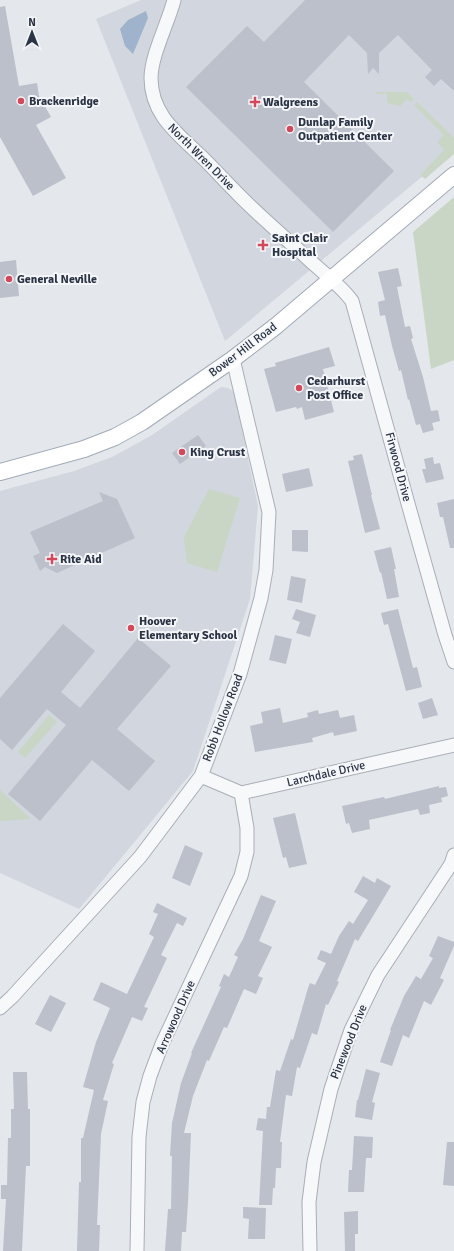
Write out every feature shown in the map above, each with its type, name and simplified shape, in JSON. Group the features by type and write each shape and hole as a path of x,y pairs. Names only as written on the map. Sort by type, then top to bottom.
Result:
{"main road":[{"name":"Bower Hill Road","path":"0,472 84,449 115,437 142,422 233,359 332,280 370,244 454,175"}],"street":[{"name":"North Wren Drive","path":"174,0 153,61 151,78 154,96 159,111 169,126 206,161 235,192 332,280"},
{"name":"Firwood Drive","path":"332,280 352,301 450,633 454,662"},
{"name":"Robb Hollow Road","path":"0,1008 12,997 140,857 201,776 240,674 261,598 266,570 269,512 233,359"},
{"name":"Larchdale Drive","path":"241,793 454,745"},
{"path":"201,776 241,793"},
{"name":"Arrowood Drive","path":"137,1251 139,1137 143,1102 150,1076 162,1044 241,876 247,852 247,828 241,793"},
{"name":"Pinewood Drive","path":"310,1251 309,1202 314,1162 331,1089 351,1030 378,975 453,861"}],"shaded area":[{"name":"Saint Clair Hospital","path":"141,0 454,0 454,150 225,341 96,19"},
{"name":"Hoover Elementary School","path":"221,387 228,388 234,392 258,506 250,599 193,771 79,909 0,873 0,491 74,471 112,457 152,435"}],"green space":[{"path":"376,92 405,92 414,99 411,102 407,99 400,106 387,103 387,94 376,94"},
{"path":"417,102 454,138 454,154 425,179 420,175 444,150 438,141 444,135 414,105"},
{"path":"454,197 454,360 431,369 413,232"},
{"path":"209,489 240,498 217,572 187,563 184,537"},
{"path":"49,715 57,722 25,758 18,752"},
{"path":"0,790 31,819 0,821"}],"water":[{"path":"146,11 148,18 133,54 125,46 120,29 128,20"}],"building":[{"name":"Dunlap Family Outpatient Center","path":"305,0 454,0 454,91 441,79 434,86 425,77 432,70 398,35 379,53 379,74 373,68 368,74 367,53 349,35 304,82 394,171 333,232 186,87 247,26 264,42"},
{"name":"Brackenridge","path":"5,6 19,86 37,83 39,96 51,117 36,125 66,178 33,196 0,137 0,7"},
{"name":"General Neville","path":"16,260 19,296 0,298 0,262"},
{"path":"398,268 402,286 397,287 405,327 410,326 413,338 411,339 423,377 431,411 438,410 440,421 432,423 434,430 423,433 420,424 416,425 401,370 399,371 385,315 380,316 378,302 385,300 378,272"},
{"name":"Cedarhurst Post Office","path":"329,347 335,366 323,369 334,412 305,420 302,407 276,412 264,369 276,366 275,363"},
{"path":"198,435 206,446 180,464 172,453"},
{"path":"362,454 380,529 365,533 348,461 354,460 353,456"},
{"path":"433,457 434,464 440,463 444,479 426,483 422,469 426,469 424,459"},
{"path":"309,468 313,486 286,492 282,474"},
{"name":"Rite Aid","path":"99,492 117,499 135,538 57,573 45,567 40,571 33,556 40,553 30,532 103,501"},
{"path":"454,499 454,548 450,548 443,517 440,517 437,503"},
{"path":"292,530 308,530 308,552 292,551"},
{"path":"391,547 396,569 394,569 399,597 387,599 381,572 380,573 374,551"},
{"path":"291,576 306,579 302,603 287,600"},
{"path":"296,609 316,615 310,637 296,633 300,622 292,619"},
{"path":"398,609 413,668 417,667 422,687 406,691 388,624 384,625 381,613"},
{"path":"63,624 95,651 61,692 80,708 138,638 171,666 117,729 155,761 129,791 92,760 40,821 8,794 66,725 47,709 12,750 0,739 0,698"},
{"path":"275,635 292,639 286,664 269,660"},
{"path":"432,698 438,715 423,719 418,703"},
{"path":"280,708 283,723 308,717 307,713 318,710 319,714 338,710 340,718 354,715 357,731 334,736 333,732 312,738 313,742 255,752 250,726 263,723 261,712"},
{"path":"439,786 439,788 446,787 448,796 441,798 442,802 429,805 430,813 420,815 418,809 369,820 370,829 352,833 349,823 346,824 342,806 384,797 385,799"},
{"path":"295,813 307,864 289,868 286,857 283,858 273,818"},
{"path":"185,845 203,853 190,886 172,878"},
{"path":"363,876 375,883 377,878 391,886 358,941 355,939 337,981 339,982 328,1005 326,1004 317,1035 312,1033 300,1068 297,1067 292,1096 286,1095 280,1142 282,1142 281,1168 276,1168 272,1205 259,1205 263,1131 256,1130 258,1118 266,1119 267,1107 270,1107 276,1070 280,1071 291,1039 293,1040 310,983 315,985 326,963 317,959 321,950 331,954 339,936 349,921 353,924 368,900 354,892"},
{"path":"261,895 276,901 259,941 272,947 258,976 263,978 256,994 244,989 227,1028 224,1027 209,1061 207,1060 193,1096 184,1133 191,1133 186,1232 182,1232 181,1251 165,1251 168,1209 171,1209 172,1156 170,1156 172,1123 181,1083 191,1053 221,987 219,986 224,974 229,977 238,957 234,955 243,939"},
{"path":"157,903 187,918 183,926 177,923 161,955 167,958 144,1007 148,1008 142,1021 132,1017 112,1063 114,1064 103,1100 108,1101 101,1134 97,1225 100,1225 99,1251 77,1251 79,1182 81,1182 81,1138 83,1138 94,1090 83,1087 96,1042 110,1008 93,1000 101,982 127,994 154,937 149,934 158,914 153,912"},
{"path":"438,936 454,942 454,946 440,978 444,980 431,1005 424,1001 409,1038 403,1035 392,1066 380,1062 390,1030 404,996 416,976 421,979 433,958 429,956"},
{"path":"50,995 66,1003 51,1032 35,1024"},
{"path":"366,1069 380,1073 372,1102 375,1103 372,1120 355,1117 357,1100"},
{"path":"13,1072 27,1072 28,1109 30,1109 30,1166 26,1166 22,1251 3,1251 6,1199 1,1199 1,1185 7,1185 8,1138 11,1138 11,1109 14,1109"},
{"path":"354,1136 373,1137 372,1158 366,1158 364,1192 348,1192 349,1170 352,1170"},
{"path":"447,1142 454,1142 454,1186 443,1185"},
{"path":"243,1207 266,1208 265,1239 248,1239 249,1219 243,1218"},
{"path":"358,1211 358,1234 355,1234 355,1251 345,1251 344,1212"}],"place":[{"name":"Brackenridge","path":"21,101"},
{"name":"Walgreens","path":"255,102"},
{"name":"Dunlap Family Outpatient Center","path":"290,129"},
{"name":"Saint Clair Hospital","path":"263,245"},
{"name":"General Neville","path":"9,279"},
{"name":"Cedarhurst Post Office","path":"299,388"},
{"name":"King Crust","path":"182,452"},
{"name":"Rite Aid","path":"52,559"},
{"name":"Hoover Elementary School","path":"131,628"}]}
